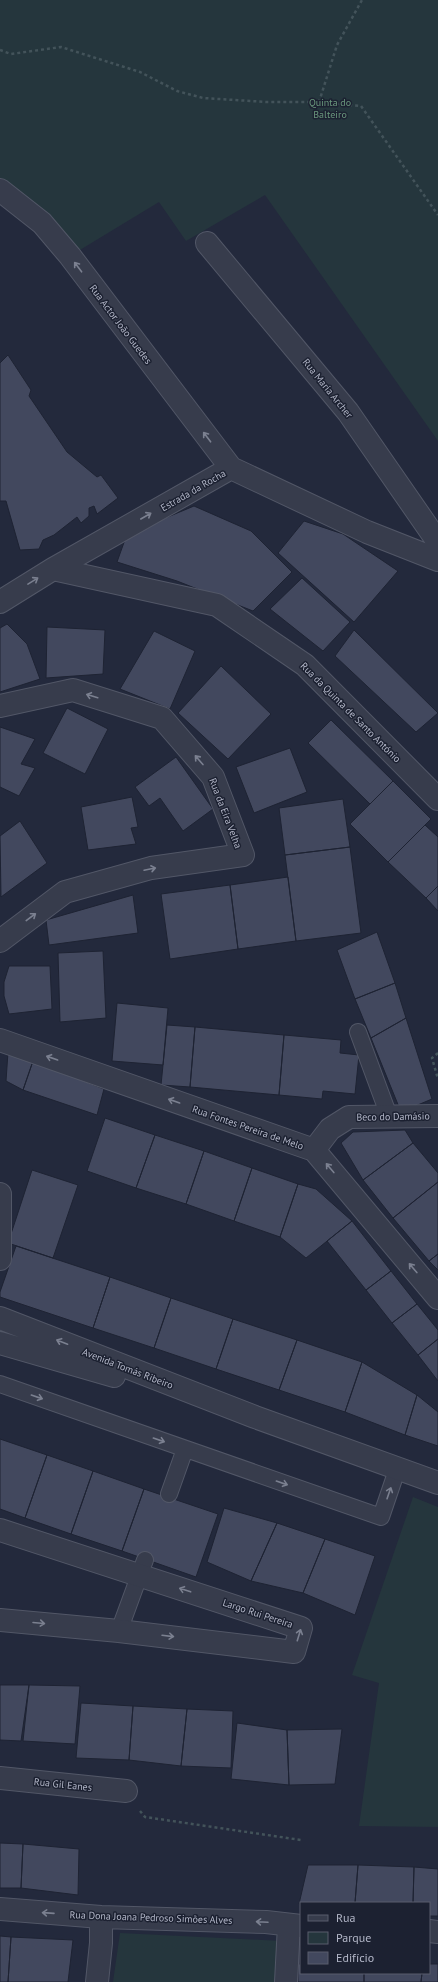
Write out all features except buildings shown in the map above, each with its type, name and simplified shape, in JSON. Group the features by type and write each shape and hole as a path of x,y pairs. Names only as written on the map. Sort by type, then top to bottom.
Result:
{"street":[{"name":"Rua Actor João Guedes","path":"0,190 42,223 70,256 231,468"},
{"name":"Rua Maria Archer","path":"207,242 348,412 438,542"},
{"name":"Estrada da Rocha","path":"0,602 53,569 231,468 367,532 438,560"},
{"name":"Rua da Quinta de Santo António","path":"53,569 217,605 305,665 438,799"},
{"name":"Rua da Eira Velha","path":"0,706 73,690 162,718 213,777 243,856 151,868 65,892 0,941"},
{"name":"Rua Fontes Pereira de Melo","path":"0,1040 314,1150 438,1298"},
{"name":"Beco do Damásio","path":"314,1150 330,1129 349,1116 438,1116"},
{"path":"0,1194 0,1259"},
{"name":"Avenida Tomás Ribeiro","path":"0,1318 255,1417 398,1467 438,1483"},
{"name":"Avenida Tomás Ribeiro","path":"0,1343 255,1417"},
{"name":"Largo Rui Pereira","path":"0,1530 142,1567 301,1628 294,1652 119,1630 0,1620"},
{"name":"Rua Gil Eanes","path":"0,1778 126,1791"},
{"name":"Rua Dona Joana Pedroso Simões Alves","path":"0,1909 101,1917 266,1922 295,1925"},
{"path":"97,1982 101,1943 101,1917"},
{"path":"286,1982 295,1925"}],"lane":[{"path":"358,1032 389,1116"},
{"path":"0,1384 381,1517 398,1467"},
{"path":"169,1494 185,1449"},
{"path":"119,1630 142,1567"}],"path":[{"path":"319,102 337,45 362,0"},
{"path":"0,50 11,54 60,47 140,72 177,91 203,98 267,102 319,102 361,106 438,215"},
{"path":"438,1053 432,1058 438,1079"},
{"path":"126,1791 145,1817 301,1840"}],"green space":[{"name":"Quinta do Balteiro","path":"0,0 438,0 438,441 265,195 186,241 159,202 70,256 0,190"},
{"path":"413,1497 438,1507 438,1827 359,1826 379,1683 352,1675"},
{"path":"120,1933 282,1941 279,1982 113,1982"}]}
